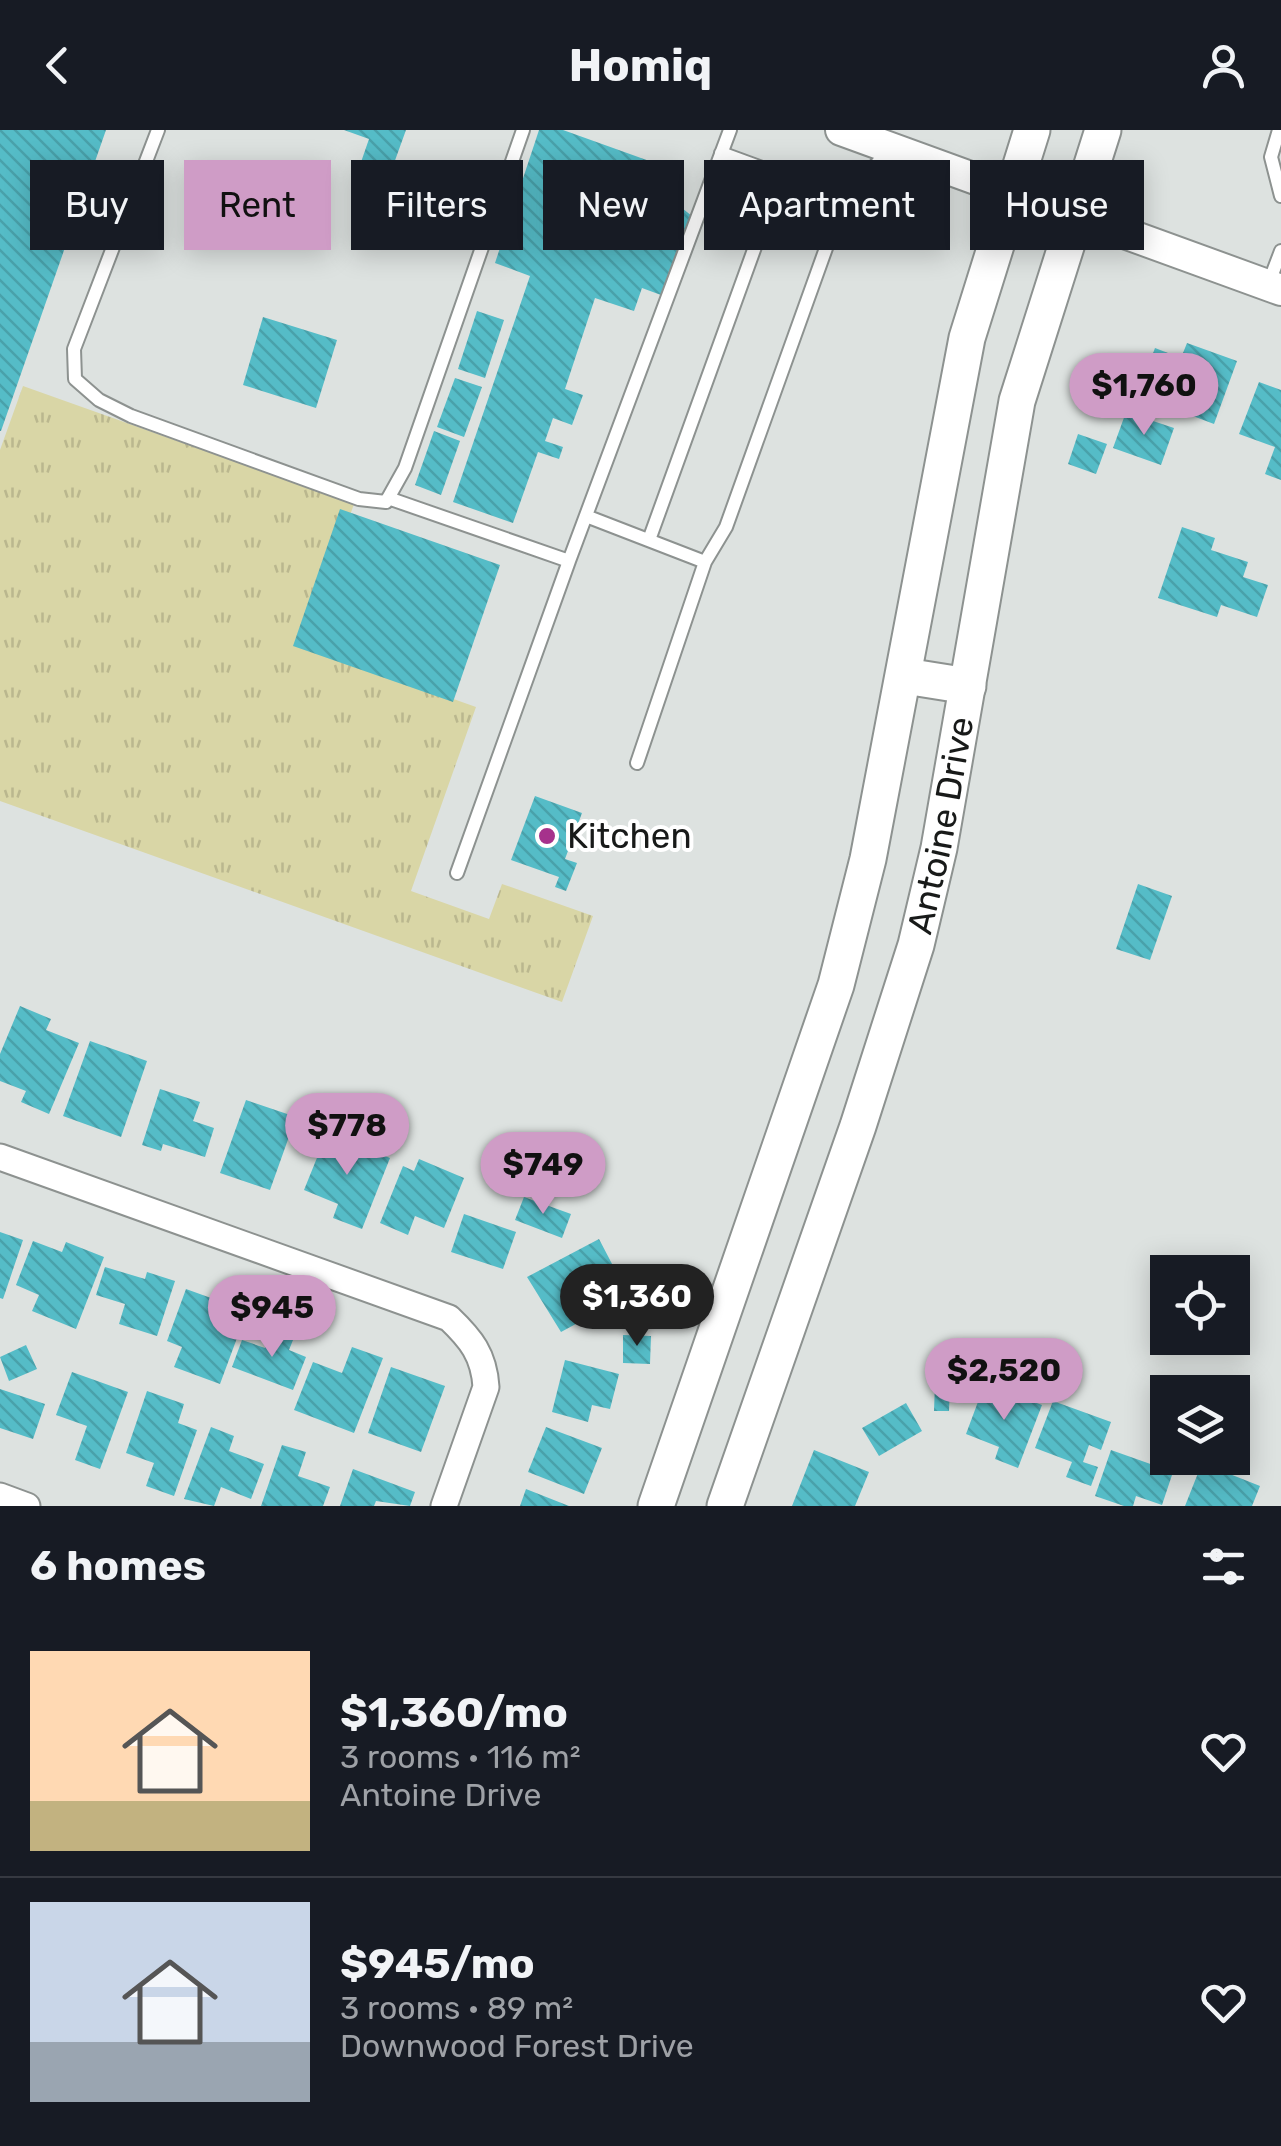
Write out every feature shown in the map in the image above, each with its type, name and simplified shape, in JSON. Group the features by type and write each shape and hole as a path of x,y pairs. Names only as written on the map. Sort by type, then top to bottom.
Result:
{"main road":[{"name":"Antoine Drive","path":"1021,160 1032,130"},
{"name":"Antoine Drive","path":"1094,160 1104,130"},
{"name":"Antoine Drive","path":"656,1506 836,986 868,859 905,676 967,338 993,250"},
{"name":"Antoine Drive","path":"725,1506 858,1126 916,945 939,848 1017,402 1064,250"},
{"path":"905,676 968,686"}],"street":[{"path":"842,130 970,177"},
{"path":"1144,239 1275,287"},
{"path":"0,1157 449,1318 473,1340 485,1366 486,1387 444,1506"},
{"path":"0,1496 27,1506"}],"lane":[{"path":"158,130 74,350 75,378 99,400 131,416 360,498 386,502 405,468 524,130"},
{"path":"457,872 730,130"},
{"path":"1280,130 1271,157 1281,196"},
{"path":"880,160 890,148"},
{"path":"721,153 740,160"},
{"path":"649,540 754,250"},
{"path":"636,763 705,562 726,527 825,250"},
{"path":"1275,287 1281,251"},
{"path":"388,498 569,561"},
{"path":"586,516 705,562"}],"green space":[{"path":"23,386 354,504 304,646 476,707 411,891 489,919 502,884 593,916 562,1002 0,801 0,450"}],"building":[{"path":"0,130 106,130 96,160 30,160 30,250 64,250 0,431"},
{"path":"344,130 406,130 395,160 362,160 369,139"},
{"path":"539,130 563,130 647,160 543,160 543,250 679,250 661,295 642,288 634,311 595,298 565,389 583,395 572,425 553,418 545,441 563,447 559,459 538,452 513,523 453,502 530,276 495,263 499,250 523,250 523,178"},
{"path":"684,210 692,216 684,236"},
{"path":"477,311 504,320 485,378 458,369"},
{"path":"263,317 337,340 316,408 243,385"},
{"path":"1187,343 1237,361 1214,424 1185,413 1193,392 1145,375 1155,348 1181,358"},
{"path":"455,378 482,387 464,437 437,427"},
{"path":"1259,382 1281,390 1281,480 1265,474 1275,447 1239,434"},
{"path":"1126,412 1174,428 1161,465 1113,448"},
{"path":"434,431 460,441 441,495 415,485"},
{"path":"1078,434 1107,444 1096,474 1068,464"},
{"path":"340,509 500,565 453,702 293,646"},
{"path":"1182,527 1215,538 1211,550 1248,562 1243,577 1268,585 1257,617 1221,605 1217,617 1158,598"},
{"name":"Kitchen","path":"535,796 582,813 565,859 577,863 566,891 555,887 559,877 511,860"},
{"path":"1138,884 1172,896 1150,960 1116,949"},
{"path":"20,1006 51,1019 46,1030 79,1043 49,1114 21,1102 26,1091 0,1081 0,1054"},
{"path":"90,1041 147,1061 121,1137 63,1116"},
{"path":"160,1089 200,1102 193,1121 214,1128 205,1157 163,1144 161,1151 142,1145"},
{"path":"246,1100 296,1117 270,1190 220,1173"},
{"path":"327,1133 390,1158 362,1229 333,1218 338,1204 304,1190"},
{"path":"419,1159 464,1178 444,1228 415,1216 408,1235 380,1223 403,1166 414,1171"},
{"path":"524,1197 571,1214 562,1238 515,1220"},
{"path":"464,1214 516,1232 503,1269 451,1252"},
{"path":"0,1232 23,1240 3,1299 0,1298"},
{"path":"599,1239 622,1283 646,1270 665,1307 635,1323 622,1299 561,1332 527,1277"},
{"path":"33,1241 62,1252 66,1242 104,1257 76,1329 32,1311 39,1295 16,1285"},
{"path":"105,1267 145,1279 147,1272 175,1281 157,1336 119,1324 125,1304 96,1295"},
{"path":"186,1289 247,1311 220,1384 174,1367 182,1347 167,1341"},
{"path":"273,1327 295,1335 289,1350 306,1357 293,1390 232,1367 242,1340 265,1348"},
{"path":"623,1335 651,1336 650,1364 623,1363"},
{"path":"26,1345 37,1369 9,1381 0,1357"},
{"path":"352,1347 383,1358 354,1433 294,1410 313,1362 342,1373"},
{"path":"565,1360 619,1374 610,1409 592,1405 588,1422 552,1412"},
{"path":"391,1367 445,1386 421,1452 368,1433"},
{"path":"72,1372 128,1392 100,1469 75,1460 87,1426 56,1415"},
{"path":"935,1383 950,1384 949,1411 934,1411"},
{"path":"985,1383 1042,1405 1018,1468 995,1459 999,1447 966,1434"},
{"path":"0,1389 45,1404 33,1439 0,1428"},
{"path":"147,1391 184,1404 178,1423 197,1430 174,1496 146,1486 154,1463 126,1453"},
{"path":"1053,1401 1111,1422 1101,1450 1089,1445 1083,1462 1098,1467 1091,1486 1066,1477 1072,1462 1035,1448"},
{"path":"906,1403 922,1431 879,1456 862,1428"},
{"path":"211,1427 234,1436 229,1451 264,1464 251,1499 221,1487 214,1506 184,1499"},
{"path":"546,1427 602,1448 584,1494 528,1472"},
{"path":"282,1445 306,1452 298,1476 330,1487 323,1506 261,1506"},
{"path":"814,1450 869,1472 855,1506 792,1506"},
{"path":"1111,1450 1150,1464 1150,1475 1172,1475 1162,1505 1136,1496 1133,1506 1124,1506 1095,1496"},
{"path":"353,1469 415,1492 410,1506 376,1501 374,1506 340,1506"},
{"path":"1197,1475 1232,1475 1260,1486 1252,1506 1185,1506"},
{"path":"526,1489 569,1506 520,1506"}],"place":[{"name":"Kitchen","path":"547,836"}]}
